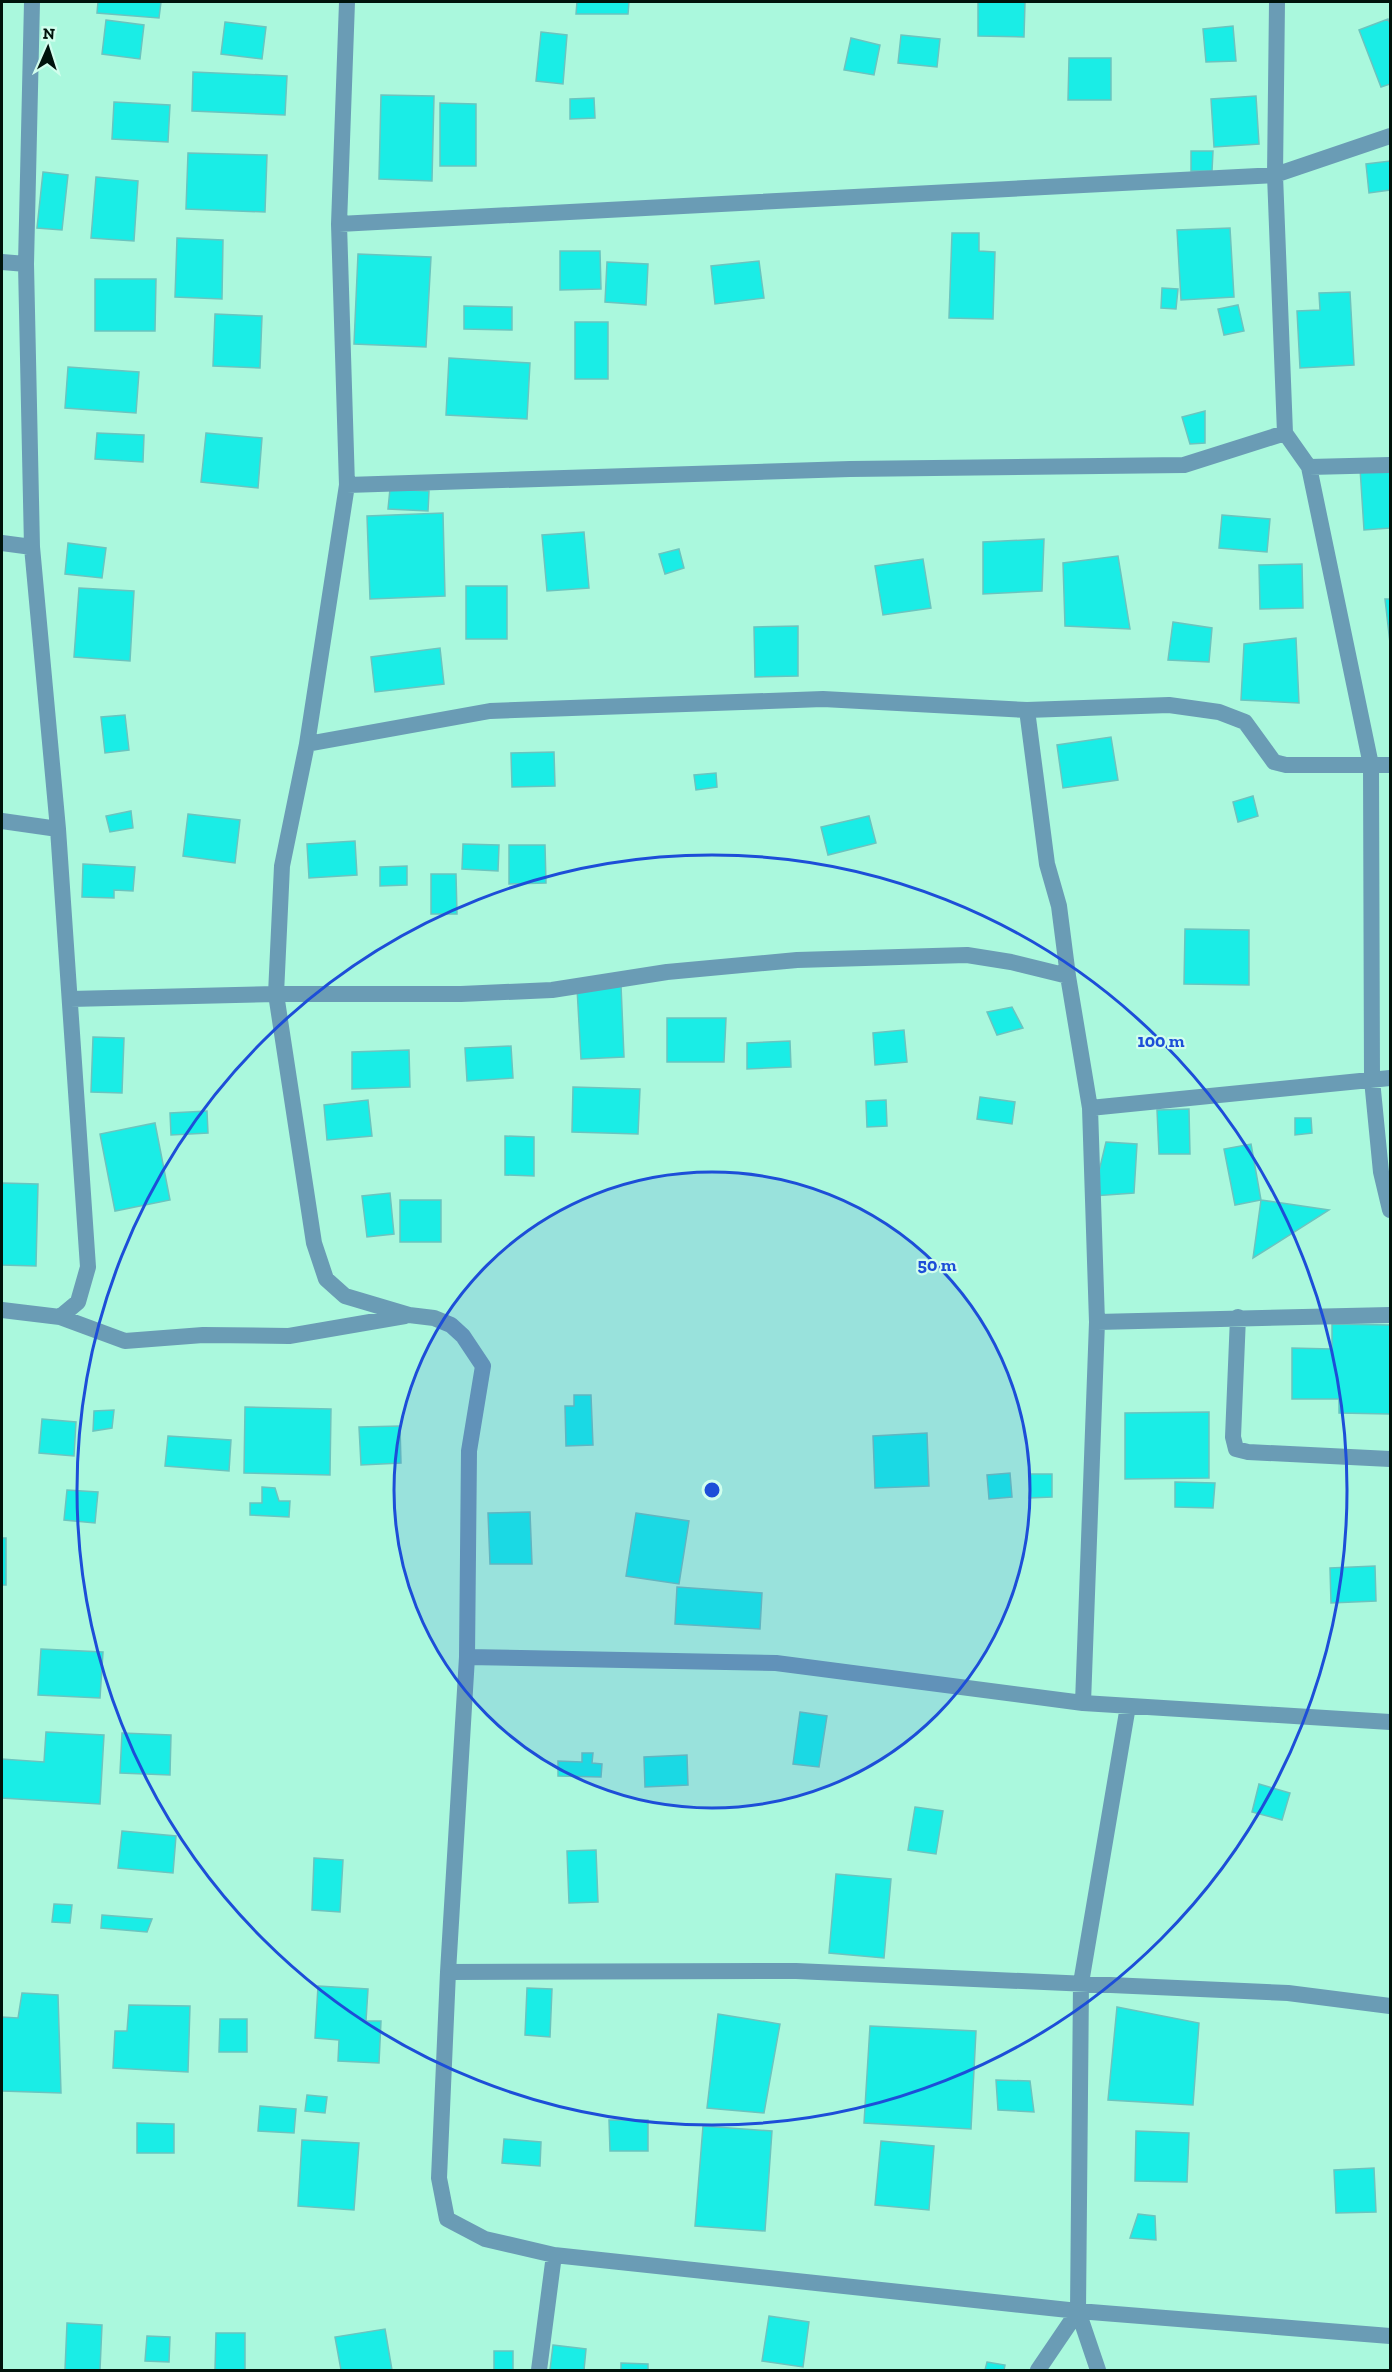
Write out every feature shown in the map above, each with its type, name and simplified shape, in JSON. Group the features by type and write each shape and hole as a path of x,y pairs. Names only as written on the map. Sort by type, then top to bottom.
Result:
{"street":[{"path":"33,2 26,264 32,547 58,829 88,1267 78,1302 60,1317"},
{"path":"347,2 339,224 347,485 307,744 282,866 276,994 314,1243 326,1279 345,1296 409,1315 434,1318 451,1325 463,1336 483,1366 469,1451 467,1657 448,1972 439,2178 447,2219 485,2239 554,2255 1077,2311 1390,2336"},
{"path":"1277,2 1275,175 1285,433 1309,467 1371,765 1372,1080 1382,1172 1390,1210"},
{"path":"339,224 1275,175 1390,136"},
{"path":"2,262 26,264"},
{"path":"347,485 862,469 1184,465 1285,433"},
{"path":"1309,467 1390,465"},
{"path":"2,543 32,547"},
{"path":"307,744 490,711 822,699 1027,710 1169,705 1219,712 1245,722 1274,762 1286,765 1390,765"},
{"path":"1027,710 1047,864 1059,906 1090,1108 1097,1322 1083,1703"},
{"path":"2,820 58,829"},
{"path":"70,999 276,994 461,994 552,990 667,972 797,960 967,955 1011,962 1068,976"},
{"path":"1090,1108 1390,1078"},
{"path":"2,1310 60,1317 125,1341 203,1335 289,1336 409,1315"},
{"path":"1097,1322 1390,1315"},
{"path":"1238,1317 1233,1437 1236,1449 1248,1452 1390,1459"},
{"path":"467,1657 776,1663 1083,1703 1390,1722"},
{"path":"1098,2370 1077,2311 1081,1983 1128,1706"},
{"path":"448,1972 796,1971 1288,1993 1390,2006"},
{"path":"539,2370 554,2255"},
{"path":"1038,2370 1077,2311"}],"building":[{"path":"98,2 161,2 159,18 97,13"},
{"path":"577,2 629,2 628,14 576,14"},
{"path":"978,2 1025,2 1024,37 978,36"},
{"path":"1388,19 1390,24 1390,84 1381,87 1359,30"},
{"path":"106,20 144,25 140,59 102,54"},
{"path":"225,22 266,27 262,59 221,54"},
{"path":"1233,26 1236,61 1206,62 1203,29"},
{"path":"541,32 567,35 563,84 536,81"},
{"path":"901,35 940,39 937,67 898,63"},
{"path":"851,38 880,45 874,75 844,70"},
{"path":"1069,58 1111,58 1111,100 1068,100"},
{"path":"193,72 287,76 285,115 192,111"},
{"path":"381,95 434,96 432,181 379,179"},
{"path":"1256,96 1259,144 1214,147 1211,99"},
{"path":"594,98 595,118 570,119 570,99"},
{"path":"114,102 170,105 168,142 112,139"},
{"path":"440,103 476,104 476,166 440,166"},
{"path":"1191,151 1213,151 1212,171 1191,171"},
{"path":"188,153 267,155 265,212 186,209"},
{"path":"1390,161 1390,190 1369,193 1366,164"},
{"path":"43,172 68,175 62,230 37,228"},
{"path":"96,177 138,181 134,241 91,238"},
{"path":"1230,228 1234,297 1181,300 1177,230"},
{"path":"952,233 979,233 979,251 995,252 993,319 949,318"},
{"path":"177,238 223,240 222,299 175,297"},
{"path":"560,251 600,251 601,289 560,290"},
{"path":"358,254 431,257 426,347 354,344"},
{"path":"759,261 764,298 715,304 711,266"},
{"path":"607,262 648,264 646,305 605,302"},
{"path":"95,279 156,279 155,331 95,331"},
{"path":"1162,288 1178,289 1176,309 1161,308"},
{"path":"1350,292 1354,365 1300,368 1297,311 1320,310 1319,293"},
{"path":"1238,305 1244,331 1224,335 1218,309"},
{"path":"464,306 512,307 512,330 464,329"},
{"path":"215,314 262,316 260,368 213,366"},
{"path":"575,322 608,322 608,379 575,379"},
{"path":"449,358 530,363 527,419 446,415"},
{"path":"68,367 139,372 136,413 65,408"},
{"path":"1205,411 1205,443 1190,444 1182,417"},
{"path":"97,433 144,435 143,462 95,459"},
{"path":"206,433 262,438 258,488 201,482"},
{"path":"1390,466 1390,528 1364,530 1360,468"},
{"path":"390,489 429,491 428,511 388,509"},
{"path":"443,513 445,596 370,599 367,516"},
{"path":"1222,515 1270,519 1267,552 1219,548"},
{"path":"584,532 589,588 547,591 542,535"},
{"path":"1044,539 1042,591 983,594 983,542"},
{"path":"68,543 106,548 102,578 65,574"},
{"path":"679,549 684,568 665,574 659,554"},
{"path":"1118,556 1130,629 1065,626 1063,563"},
{"path":"923,559 931,608 883,615 875,566"},
{"path":"1302,564 1303,608 1260,609 1259,565"},
{"path":"466,586 507,586 507,639 466,639"},
{"path":"79,588 134,591 130,661 74,657"},
{"path":"1385,599 1390,599 1390,643"},
{"path":"1173,622 1212,628 1209,662 1168,660"},
{"path":"798,626 798,676 755,677 754,627"},
{"path":"1296,638 1299,703 1241,700 1244,644"},
{"path":"440,648 444,684 375,692 371,657"},
{"path":"125,715 129,750 105,753 101,717"},
{"path":"1111,737 1118,780 1063,788 1057,745"},
{"path":"554,752 555,786 512,787 511,753"},
{"path":"716,773 717,787 696,790 694,775"},
{"path":"1253,796 1258,816 1238,822 1233,802"},
{"path":"131,811 133,828 110,832 106,816"},
{"path":"188,814 240,820 235,863 183,856"},
{"path":"869,816 876,843 828,855 821,827"},
{"path":"355,841 357,875 309,878 307,844"},
{"path":"463,844 499,845 498,871 462,869"},
{"path":"509,845 545,845 546,883 509,884"},
{"path":"83,864 135,867 133,891 114,890 114,898 82,897"},
{"path":"407,866 407,885 380,886 380,867"},
{"path":"431,874 456,874 457,914 431,914"},
{"path":"1185,929 1249,930 1249,985 1184,984"},
{"path":"621,985 624,1057 581,1059 577,988"},
{"path":"1012,1007 1023,1028 997,1035 987,1012"},
{"path":"667,1018 726,1018 724,1062 667,1062"},
{"path":"904,1030 907,1062 875,1065 873,1033"},
{"path":"93,1037 124,1038 122,1093 91,1092"},
{"path":"790,1041 791,1067 747,1069 747,1043"},
{"path":"511,1046 513,1078 467,1081 465,1048"},
{"path":"409,1050 410,1087 352,1089 352,1052"},
{"path":"573,1087 640,1089 638,1134 572,1132"},
{"path":"980,1097 1015,1102 1012,1124 977,1119"},
{"path":"368,1100 372,1136 327,1140 324,1105"},
{"path":"886,1100 887,1126 867,1127 866,1101"},
{"path":"1189,1109 1190,1154 1159,1154 1157,1110"},
{"path":"207,1111 208,1133 171,1135 170,1113"},
{"path":"1295,1118 1311,1118 1312,1133 1295,1135"},
{"path":"155,1123 170,1200 115,1211 100,1134"},
{"path":"505,1136 534,1137 534,1176 505,1175"},
{"path":"1106,1142 1137,1144 1134,1193 1093,1196"},
{"path":"1251,1144 1261,1200 1235,1205 1224,1149"},
{"path":"2,1183 38,1184 36,1266 2,1265"},
{"path":"390,1193 394,1234 367,1237 362,1196"},
{"path":"400,1200 441,1200 441,1242 400,1242"},
{"path":"1261,1200 1329,1210 1253,1258"},
{"path":"1332,1324 1390,1325 1390,1414 1339,1413 1339,1399 1292,1399 1292,1348 1332,1349"},
{"path":"574,1395 591,1395 593,1445 566,1446 565,1406 574,1406"},
{"path":"245,1407 331,1409 330,1475 244,1473"},
{"path":"114,1410 112,1428 93,1431 94,1411"},
{"path":"1209,1412 1209,1478 1125,1479 1125,1413"},
{"path":"42,1419 76,1422 74,1456 39,1453"},
{"path":"400,1426 401,1463 361,1465 359,1427"},
{"path":"927,1433 929,1486 875,1488 873,1436"},
{"path":"168,1436 231,1440 229,1471 165,1466"},
{"path":"1010,1473 1012,1497 989,1499 987,1475"},
{"path":"1030,1474 1052,1474 1052,1497 1029,1498"},
{"path":"1175,1482 1215,1483 1213,1508 1175,1507"},
{"path":"262,1487 275,1488 279,1501 290,1501 289,1517 250,1515 250,1503 262,1503"},
{"path":"67,1490 98,1492 95,1523 64,1520"},
{"path":"530,1512 532,1564 490,1564 488,1513"},
{"path":"636,1513 689,1521 679,1584 626,1576"},
{"path":"2,1538 6,1538 6,1585 2,1585"},
{"path":"1375,1566 1376,1601 1331,1603 1330,1568"},
{"path":"677,1587 762,1593 760,1629 675,1624"},
{"path":"41,1649 103,1652 100,1698 38,1695"},
{"path":"800,1712 827,1716 819,1767 793,1764"},
{"path":"46,1732 104,1735 100,1804 2,1798 2,1759 44,1762"},
{"path":"122,1733 171,1735 170,1775 120,1773"},
{"path":"582,1753 593,1753 592,1763 602,1764 601,1777 558,1776 558,1761 582,1762"},
{"path":"687,1755 688,1785 645,1787 644,1757"},
{"path":"1259,1784 1290,1793 1282,1820 1252,1812"},
{"path":"915,1807 943,1811 936,1854 908,1850"},
{"path":"122,1831 176,1836 173,1873 118,1868"},
{"path":"596,1850 598,1902 569,1903 567,1851"},
{"path":"314,1858 343,1860 340,1912 312,1910"},
{"path":"836,1874 891,1879 884,1958 829,1953"},
{"path":"54,1904 72,1905 70,1923 52,1922"},
{"path":"102,1915 152,1919 147,1932 101,1928"},
{"path":"318,1986 368,1989 366,2021 381,2021 379,2063 338,2061 339,2040 315,2038"},
{"path":"527,1988 552,1989 550,2037 525,2035"},
{"path":"22,1993 58,1995 61,2093 2,2091 2,2017 18,2018"},
{"path":"129,2005 190,2006 188,2072 113,2068 115,2031 127,2031"},
{"path":"1117,2007 1199,2023 1193,2105 1108,2100"},
{"path":"718,2014 780,2024 764,2113 707,2108"},
{"path":"220,2019 247,2019 247,2052 219,2052"},
{"path":"870,2026 976,2031 971,2129 864,2123"},
{"path":"996,2080 1030,2081 1034,2112 998,2110"},
{"path":"307,2095 327,2097 325,2113 305,2111"},
{"path":"260,2106 296,2109 294,2133 258,2131"},
{"path":"609,2120 648,2120 648,2151 610,2151"},
{"path":"137,2123 174,2124 174,2153 137,2153"},
{"path":"703,2126 772,2131 765,2231 695,2226"},
{"path":"1136,2131 1189,2133 1187,2182 1135,2181"},
{"path":"504,2139 541,2142 540,2166 502,2163"},
{"path":"302,2140 359,2143 354,2210 298,2206"},
{"path":"881,2141 934,2146 929,2210 875,2205"},
{"path":"1374,2168 1376,2212 1336,2213 1334,2170"},
{"path":"1138,2214 1155,2216 1156,2240 1130,2238"},
{"path":"769,2316 809,2322 803,2367 762,2361"},
{"path":"67,2323 102,2325 100,2370 65,2370"},
{"path":"385,2329 392,2370 341,2370 335,2337"},
{"path":"216,2333 245,2333 245,2370 215,2370"},
{"path":"147,2336 170,2337 169,2362 145,2361"},
{"path":"553,2345 586,2349 584,2370 550,2370"},
{"path":"494,2351 513,2351 513,2370 494,2370"},
{"path":"987,2362 1005,2365 1004,2370 985,2370"},
{"path":"621,2363 648,2364 648,2370 621,2370"}]}
